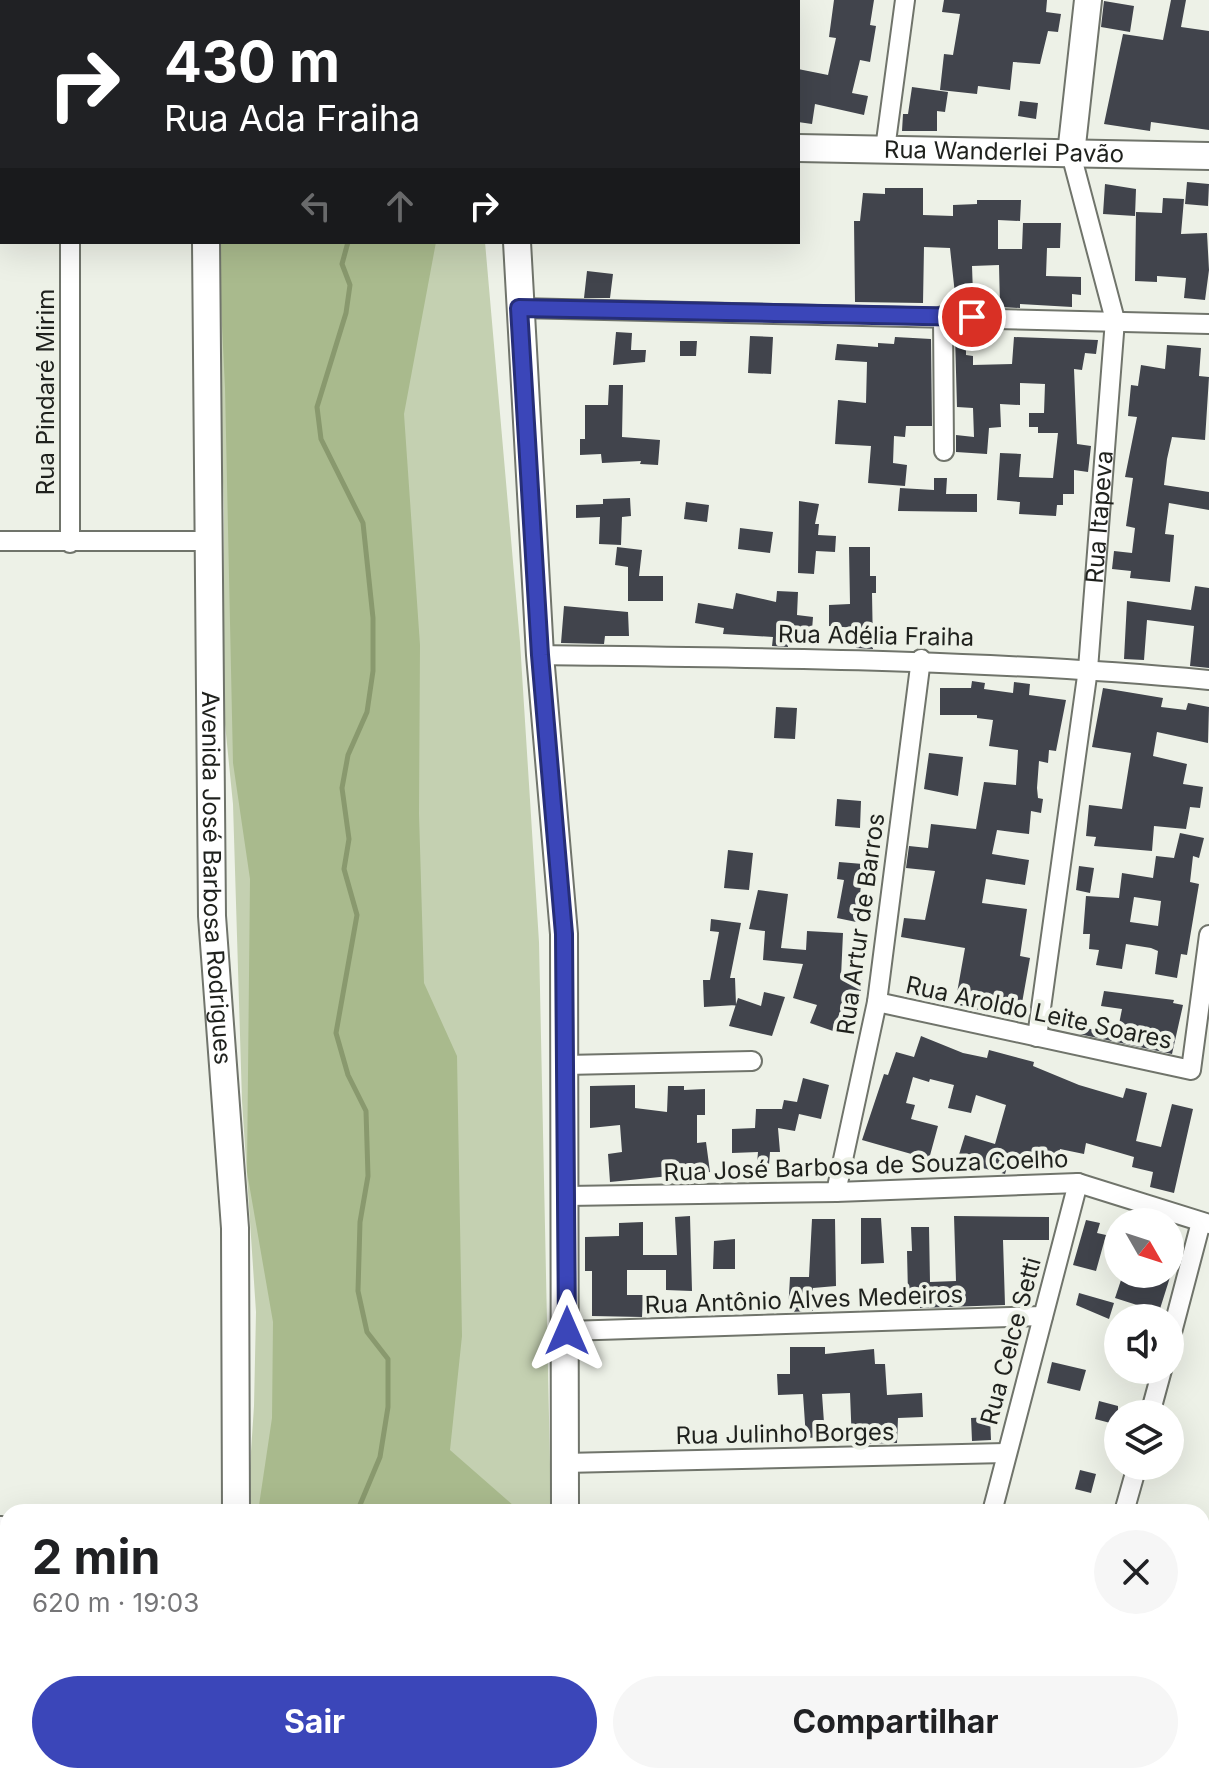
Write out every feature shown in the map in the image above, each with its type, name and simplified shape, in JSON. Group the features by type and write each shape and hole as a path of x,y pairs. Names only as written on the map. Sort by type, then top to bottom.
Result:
{"main road":[{"name":"Rua Itapeva","path":"1071,154 1088,0"},
{"name":"Rua Wanderlei Pavão","path":"800,148 1209,156"},
{"name":"Avenida José Barbosa Rodrigues","path":"206,244 212,916 235,1228 236,1504"},
{"path":"517,244 540,655 564,934 567,1196 565,1504"}],"street":[{"path":"885,149 905,0"},
{"name":"Rua Itapeva","path":"1037,1037 1088,669 1115,320 1071,154"},
{"name":"Rua Pindaré Mirim","path":"70,244 70,543"},
{"path":"519,308 1209,324"},
{"path":"943,316 944,451"},
{"path":"0,541 208,541"},
{"name":"Rua Adélia Fraiha","path":"540,655 921,659 1209,680"},
{"name":"Rua Artur de Barros","path":"836,1192 877,1002 921,659"},
{"name":"Rua Aroldo Leite Soares","path":"877,1002 1191,1070 1209,935"},
{"path":"565,1065 752,1061"},
{"name":"Rua José Barbosa de Souza Coelho","path":"567,1196 836,1192 1078,1183 1205,1223"},
{"name":"Rua Celce Setti","path":"994,1504 1078,1183"},
{"path":"1181,1304 1205,1223"},
{"name":"Rua Antônio Alves Medeiros","path":"567,1331 1043,1316"},
{"name":"Rua Julinho Borges","path":"564,1463 1006,1453"},
{"path":"1126,1504 1133,1480"}],"green space":[{"path":"215,244 485,244 520,642 539,942 551,1504 248,1504 256,1312 242,1101 233,804 224,714 224,511"},
{"path":"218,244 436,244 404,414 420,645 419,814 424,983 457,1056 462,1336 450,1450 512,1504 259,1504 272,1418 273,1322 247,1172 250,879 233,763 225,388"}],"building":[{"path":"834,0 874,0 870,25 876,26 870,62 860,60 852,93 868,96 864,115 815,104 812,124 800,122 800,69 828,75 836,38 829,37"},
{"path":"944,0 1047,0 1046,12 1061,14 1058,32 1048,31 1040,64 1013,62 1010,90 978,86 977,94 940,90 944,54 953,55 960,14 942,12"},
{"path":"1171,0 1186,0 1181,27 1209,31 1209,130 1151,122 1150,131 1104,124 1123,34 1163,40"},
{"path":"1104,1 1134,6 1130,32 1101,27"},
{"path":"912,87 948,92 945,112 937,111 937,131 902,131 903,114 908,114"},
{"path":"1020,101 1038,103 1036,119 1018,116"},
{"path":"1187,182 1209,184 1208,206 1185,204"},
{"path":"1105,184 1136,189 1135,216 1103,214"},
{"path":"885,188 923,188 923,215 953,216 953,205 977,204 977,200 1021,200 1020,221 998,220 998,249 1022,249 1023,223 1061,223 1060,248 1047,248 1046,276 1081,277 1081,295 1072,294 1072,307 1020,304 1020,308 1000,307 999,265 972,266 973,294 955,294 950,248 924,247 923,303 855,302 854,221 860,221 863,193 885,194"},
{"path":"1163,198 1184,199 1181,234 1207,233 1209,270 1205,300 1184,298 1186,278 1157,276 1157,282 1135,281 1136,212 1162,213"},
{"path":"587,271 613,274 610,298 584,298"},
{"path":"616,332 632,333 631,350 646,350 645,362 613,365"},
{"path":"750,336 773,337 771,374 748,373"},
{"path":"895,337 931,339 932,426 906,426 905,437 894,436 893,463 907,465 905,486 868,483 871,446 835,444 838,400 866,403 867,362 835,360 837,344 878,347 878,343 894,344"},
{"path":"955,337 966,337 966,355 973,356 973,365 1012,364 1014,337 1098,340 1096,354 1085,353 1082,370 1074,369 1077,444 1091,446 1088,472 1074,470 1074,494 1063,494 1063,505 1057,505 1056,516 1019,514 1020,502 997,500 1000,453 1021,454 1019,477 1053,478 1058,433 1038,433 1038,427 1029,427 1029,413 1044,413 1045,384 1020,383 1020,405 1000,404 1001,427 989,428 987,454 956,452 956,435 974,437 973,408 957,407"},
{"path":"680,341 697,341 696,356 680,356"},
{"path":"1167,345 1201,348 1199,376 1209,377 1205,440 1172,437 1167,459 1164,485 1209,492 1209,510 1169,503 1165,534 1174,535 1170,582 1130,578 1131,571 1112,569 1114,551 1132,553 1135,528 1126,526 1133,478 1125,477 1137,417 1128,416 1131,385 1138,386 1141,365 1165,369"},
{"path":"609,385 623,385 622,437 660,440 658,465 640,464 641,461 602,463 601,454 580,455 580,439 585,439 585,405 608,405"},
{"path":"934,478 947,478 946,494 977,494 977,512 898,511 900,488 934,490"},
{"path":"630,498 631,516 622,517 621,545 599,544 600,517 576,518 576,505 603,504 603,499"},
{"path":"799,501 819,504 815,524 819,524 818,535 836,536 835,552 816,551 814,574 798,573"},
{"path":"686,502 709,505 707,522 684,519"},
{"path":"740,528 773,532 770,553 738,549"},
{"path":"617,547 642,550 639,576 663,576 663,601 628,601 628,567 615,565"},
{"path":"849,547 870,547 870,576 876,576 876,593 872,593 873,649 856,648 857,628 829,626 829,605 850,604"},
{"path":"1195,586 1209,588 1209,668 1190,666 1194,626 1147,620 1144,660 1124,659 1127,601 1191,610"},
{"path":"777,591 798,592 797,615 813,617 812,630 794,629 794,636 788,636 788,647 772,646 773,637 723,634 724,628 695,623 698,603 733,609 736,593 776,602"},
{"path":"564,606 628,612 629,636 605,636 604,644 561,643"},
{"path":"972,681 985,683 984,689 1013,693 1014,682 1030,684 1029,695 1066,700 1056,751 1049,750 1048,763 1039,761 1037,788 1038,798 1043,799 1041,813 1031,811 1029,834 997,830 992,854 1029,860 1025,885 986,879 982,903 1027,909 1020,956 1030,958 1019,1020 955,1004 965,948 901,937 904,918 925,920 935,871 906,868 909,846 928,848 931,824 976,829 984,782 1016,785 1018,750 989,746 993,720 977,718 977,715 940,715 940,688 971,688"},
{"path":"1103,688 1163,698 1161,707 1186,710 1188,703 1209,707 1208,743 1157,732 1153,756 1187,764 1183,784 1203,787 1200,808 1190,807 1186,829 1154,826 1152,851 1094,846 1096,837 1086,836 1089,805 1122,809 1131,753 1092,747"},
{"path":"776,707 797,708 795,739 774,738"},
{"path":"929,753 963,757 958,796 924,789"},
{"path":"837,799 861,801 860,828 835,826"},
{"path":"1180,833 1204,838 1199,858 1193,856 1190,882 1199,884 1187,955 1181,954 1177,978 1155,974 1158,951 1151,948 1126,944 1122,969 1096,965 1099,950 1089,949 1090,934 1083,934 1086,896 1119,898 1122,873 1153,878 1156,856 1174,858","holes":["1134,897 1161,901 1158,926 1130,922"]},
{"path":"728,850 753,853 749,890 724,888"},
{"path":"839,862 863,864 860,895 871,897 866,924 837,918 844,880 837,879"},
{"path":"1079,866 1094,868 1090,893 1076,890"},
{"path":"758,890 788,894 781,948 806,950 807,931 843,933 841,977 863,980 855,1016 840,1012 833,1031 810,1023 817,1005 793,998 803,964 763,960 765,931 749,929"},
{"path":"711,919 741,923 730,978 735,978 736,1005 704,1007 703,980 710,980 719,932 710,931"},
{"path":"1104,991 1174,1000 1173,1003 1183,1005 1172,1054 1079,1034 1080,1027 1117,1034 1122,1009 1101,1006"},
{"path":"764,992 785,997 772,1036 729,1026 738,998 761,1006"},
{"path":"921,1036 963,1053 987,1058 989,1050 1034,1062 1033,1066 1079,1085 1123,1098 1126,1088 1147,1093 1136,1141 1161,1147 1172,1104 1193,1109 1174,1193 1150,1187 1153,1172 1132,1167 1134,1157 1086,1143 1084,1154 1060,1149 1056,1165 1032,1160 1030,1169 1008,1164 1005,1174 957,1161 965,1135 995,1144 1006,1105 976,1095 971,1113 948,1108 954,1085 930,1079 929,1082 913,1077 906,1103 915,1105 911,1119 938,1126 929,1159 862,1140 884,1074 888,1075 896,1052 914,1057"},
{"path":"803,1078 829,1085 821,1119 799,1114 795,1131 778,1128 780,1152 770,1152 768,1177 756,1176 758,1152 732,1153 732,1129 755,1128 756,1109 782,1109 784,1100 797,1102"},
{"path":"635,1085 635,1108 667,1112 668,1086 684,1086 684,1090 705,1089 705,1115 697,1115 697,1143 706,1142 710,1172 610,1182 608,1154 622,1152 620,1125 590,1128 590,1086"},
{"path":"690,1216 692,1291 666,1290 666,1270 627,1270 627,1295 643,1295 642,1317 592,1316 592,1271 585,1271 585,1237 619,1236 619,1223 643,1222 643,1255 677,1255 675,1217"},
{"path":"954,1216 1049,1217 1049,1240 1003,1240 1005,1305 920,1308 920,1293 908,1294 907,1251 912,1251 911,1227 929,1227 930,1282 956,1281"},
{"path":"861,1218 881,1218 884,1263 861,1264"},
{"path":"812,1219 835,1219 836,1286 813,1288 813,1311 788,1312 790,1277 809,1277"},
{"path":"1086,1220 1100,1223 1097,1233 1104,1235 1104,1242 1096,1271 1073,1265"},
{"path":"735,1239 735,1269 713,1269 714,1241"},
{"path":"1118,1288 1167,1288 1162,1304 1134,1304 1115,1298"},
{"path":"1079,1293 1114,1303 1104,1304 1104,1317 1076,1305"},
{"path":"790,1347 825,1347 825,1354 874,1349 875,1364 885,1364 887,1395 922,1393 923,1417 898,1418 897,1443 852,1444 850,1393 822,1394 825,1437 806,1438 803,1394 778,1395 777,1374 790,1374"},
{"path":"1052,1362 1086,1370 1080,1391 1047,1383"},
{"path":"1099,1401 1104,1402 1104,1421 1095,1419"},
{"path":"990,1417 991,1440 972,1441 971,1418"},
{"path":"1080,1470 1096,1474 1091,1493 1075,1489"}],"waterway":[{"path":"347,244 342,264 350,285 346,313 317,407 321,439 363,523 373,618 373,671 367,712 348,755 342,788 349,839 344,869 357,915 336,1033 348,1075 366,1111 368,1176 360,1222 358,1291 367,1332 388,1359 388,1407 380,1457 360,1504"}],"route":[{"path":"567,1331 564,934 540,655 519,308 972,317"}]}
